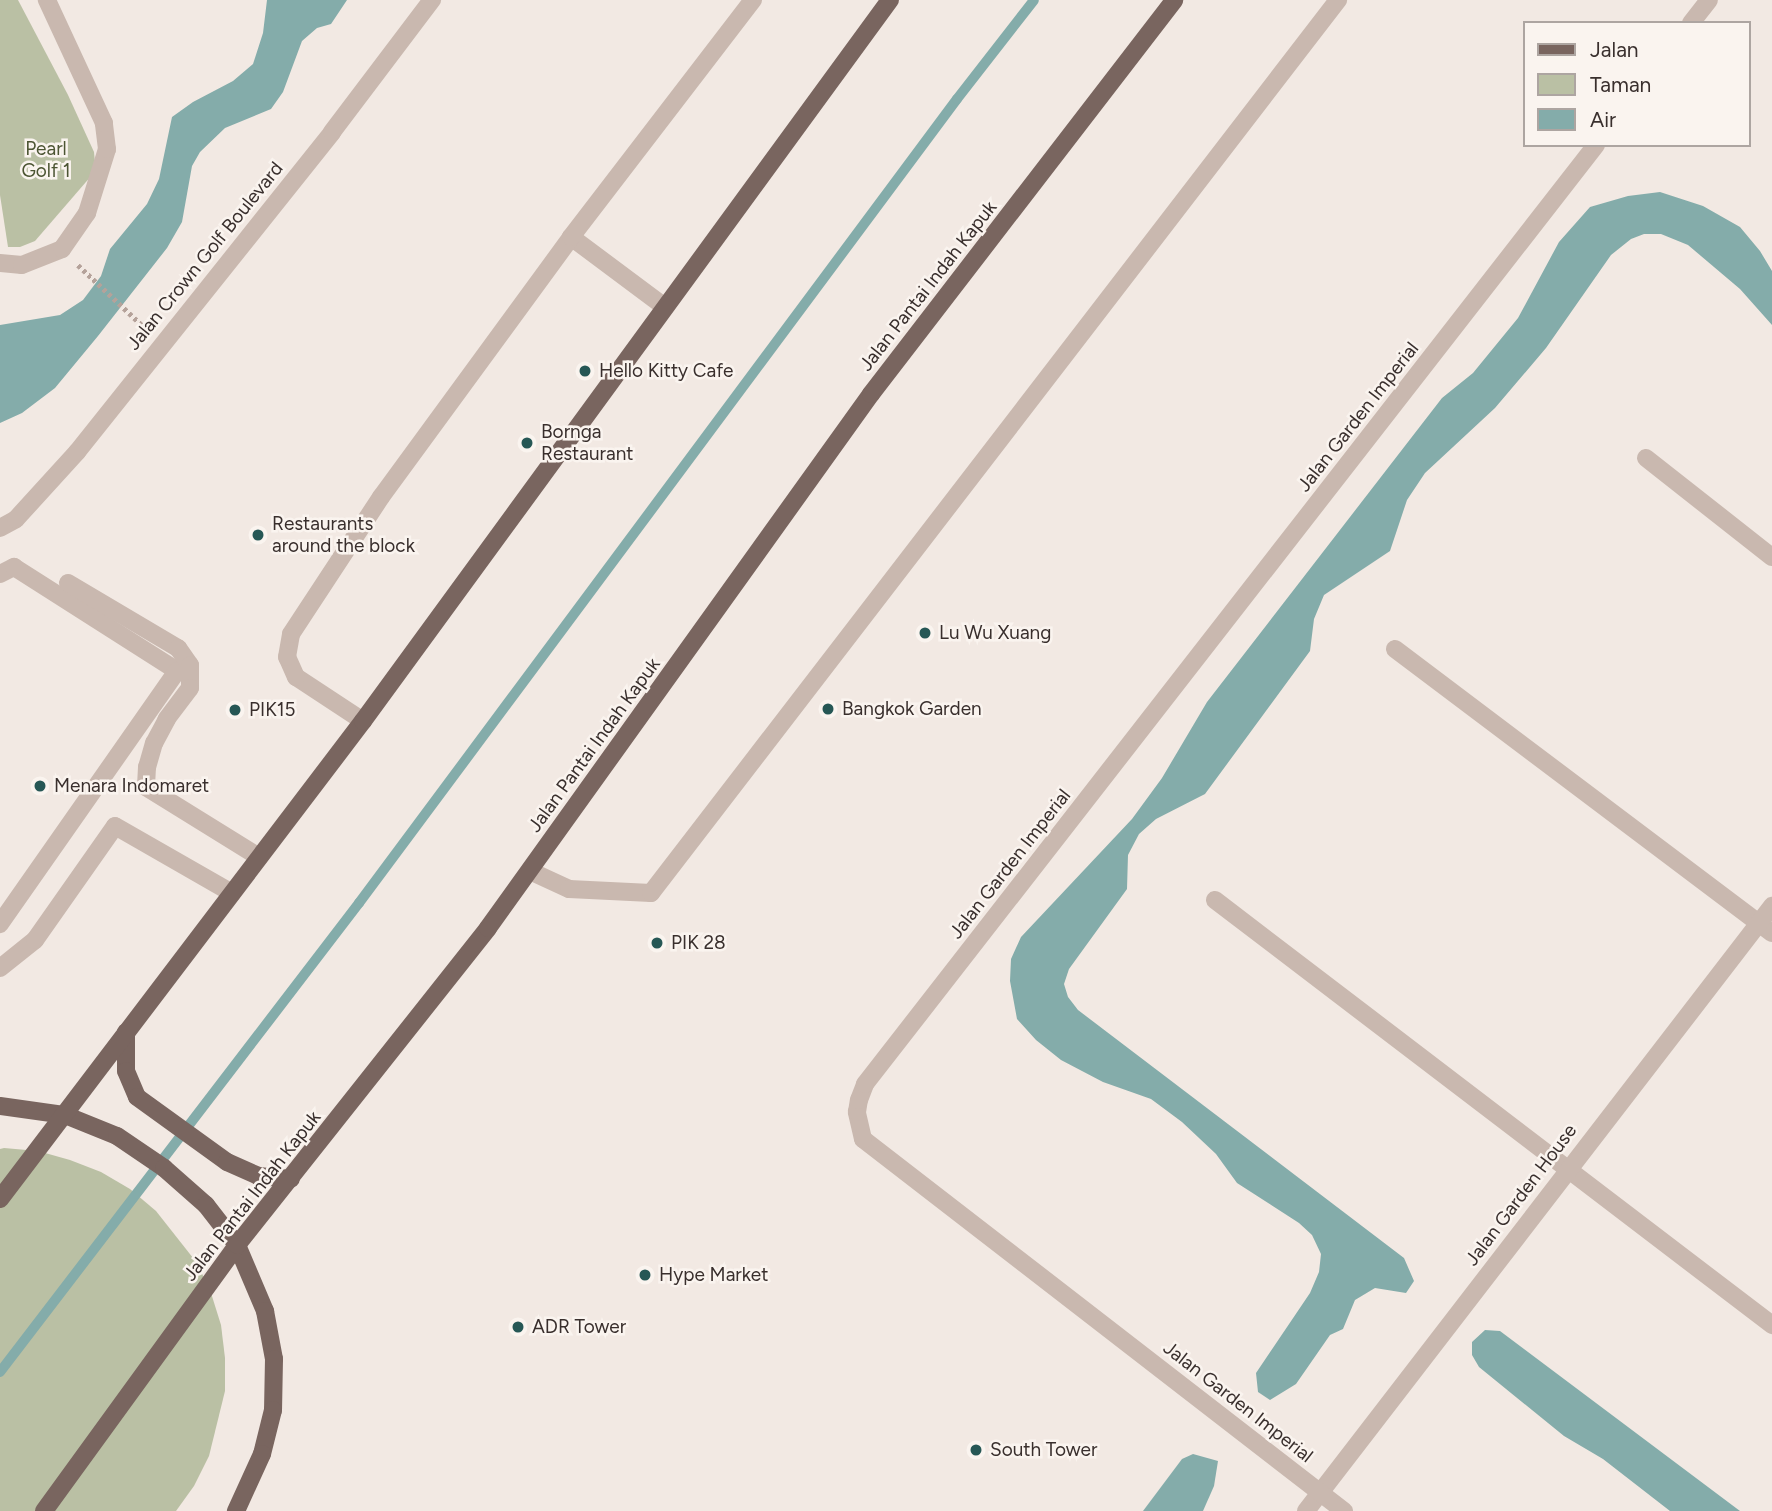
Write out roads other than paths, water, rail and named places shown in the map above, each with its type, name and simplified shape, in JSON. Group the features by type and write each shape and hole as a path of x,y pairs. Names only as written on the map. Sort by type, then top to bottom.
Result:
{"main road":[{"path":"0,1199 363,721 890,0"},
{"name":"Jalan Pantai Indah Kapuk","path":"44,1511 237,1245 292,1179 488,928 871,394 1174,0"},
{"path":"126,1032 126,1071 138,1097 227,1162 258,1176 292,1179"},
{"path":"0,1106 65,1115 117,1136 164,1168 206,1205 237,1245 265,1311 274,1359 273,1410 262,1454 236,1511"}],"street":[{"path":"0,263 22,265 62,249 87,213 107,149 104,123 47,0"},
{"name":"Jalan Crown Golf Boulevard","path":"0,528 16,519 77,452 332,132 432,0"},
{"path":"363,721 296,677 287,657 290,634 381,497 571,237 753,0"},
{"path":"530,871 569,889 651,893 1338,0"},
{"path":"1693,21 1709,0"},
{"name":"Jalan Garden Imperial","path":"1344,1511 863,1139 857,1112 859,1100 865,1084 1594,147"},
{"path":"571,237 665,307"},
{"path":"1646,458 1772,557"},
{"path":"0,575 14,567 177,671 0,924"},
{"path":"68,583 178,648 190,665 190,688 167,719 154,743 147,767 146,788 259,857"},
{"path":"1395,649 1765,928"},
{"path":"0,964 35,940 115,826 232,893"},
{"path":"1215,900 1772,1325"},
{"name":"Jalan Garden House","path":"1306,1511 1567,1168 1765,928 1772,906"}],"water":[{"path":"267,0 347,0 331,24 317,28 302,41 283,92 271,109 225,128 200,152 192,166 182,222 167,248 98,336 55,388 22,413 0,423 0,325 60,315 83,300 101,276 110,249 147,204 159,179 172,117 193,102 233,81 253,64 263,33"},
{"path":"1660,192 1703,206 1740,227 1772,271 1772,325 1740,289 1688,245 1661,234 1644,234 1631,239 1611,255 1546,348 1495,408 1425,473 1407,500 1390,551 1324,595 1314,619 1310,651 1205,794 1156,819 1139,834 1128,855 1127,889 1069,969 1064,984 1068,997 1078,1010 1404,1258 1414,1281 1406,1293 1375,1288 1355,1300 1343,1329 1330,1335 1296,1384 1270,1400 1258,1392 1256,1373 1310,1293 1319,1272 1321,1254 1312,1235 1299,1223 1237,1183 1216,1154 1182,1122 1151,1099 1103,1082 1061,1060 1036,1040 1017,1019 1010,981 1011,959 1021,937 1132,819 1162,778 1207,702 1442,398 1473,373 1518,318 1559,242 1590,207 1628,196"},
{"path":"1485,1330 1500,1331 1740,1511 1670,1511 1603,1459 1564,1436 1479,1367 1472,1355 1472,1342"},
{"path":"1193,1454 1218,1461 1214,1486 1203,1511 1143,1511 1182,1459"}],"waterway":[{"path":"0,1372 359,903 957,99 1034,0"}],"place":[{"name":"Hello Kitty Cafe","path":"585,371"},
{"name":"Bornga Restaurant","path":"527,443"},
{"name":"Restaurants around the block","path":"258,535"},
{"name":"Lu Wu Xuang","path":"925,633"},
{"name":"Bangkok Garden","path":"828,709"},
{"name":"PIK15","path":"235,710"},
{"name":"Menara Indomaret","path":"40,786"},
{"name":"PIK 28","path":"657,943"},
{"name":"Hype Market","path":"645,1275"},
{"name":"ADR Tower","path":"518,1327"},
{"name":"South Tower","path":"976,1450"}],"park label":[{"name":"Pearl Golf 1","path":"46,160"}]}
